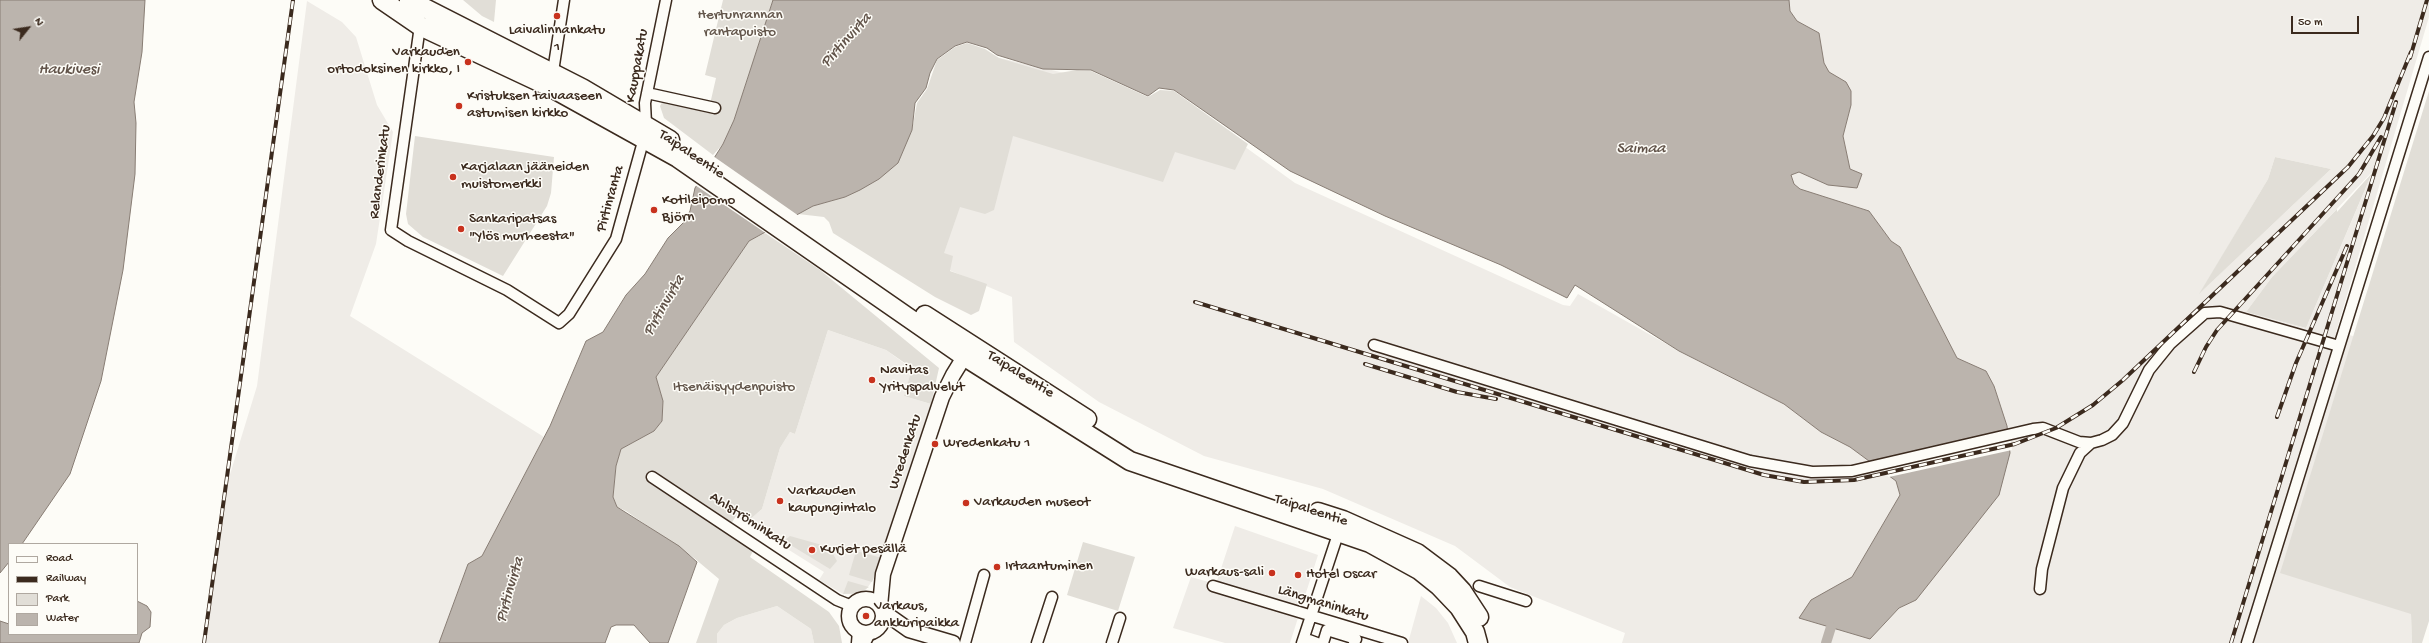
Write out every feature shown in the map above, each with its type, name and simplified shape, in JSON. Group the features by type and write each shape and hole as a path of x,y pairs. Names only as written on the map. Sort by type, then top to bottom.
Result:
{"highway":[{"path":"382,0 420,26 552,80"},
{"path":"420,2 448,21 552,80"},
{"name":"Taipaleentie","path":"552,80 645,131 681,153 829,257 1130,460 1341,526 1417,553 1449,577 1462,591 1480,619 1490,643"},
{"name":"Taipaleentie","path":"1341,526 1419,570 1439,586 1459,608 1475,632 1478,643"}],"street":[{"path":"552,80 564,0"},
{"name":"Kauppakatu","path":"645,131 645,103 666,0"},
{"name":"Relanderinkatu","path":"420,2 420,26 391,230 408,241 507,290 559,323"},
{"path":"2247,643 2429,57"},
{"path":"647,93 715,108"},
{"name":"Pirtinranta","path":"559,323 569,314 616,239 645,131"},
{"path":"2040,589 2042,569 2063,488 2080,453 2091,443 2112,435 2123,423 2149,370 2170,344 2204,313 2220,312 2339,346"},
{"path":"1374,345 1750,461 1812,472 1852,471 2043,428 2079,442 2091,443"},
{"name":"Wredenkatu","path":"881,609 883,574 942,397 968,351"},
{"name":"Ahlströminkatu","path":"652,477 837,600 856,603"},
{"path":"1302,643 1341,526"},
{"name":"Wredenkatu","path":"856,603 868,594 883,574"},
{"path":"965,643 984,575"},
{"name":"Längmaninkatu","path":"1213,586 1402,643"},
{"path":"1480,586 1526,601"},
{"path":"1037,643 1052,597"},
{"path":"909,630 865,636 850,623 849,612 856,603 872,600 881,609 909,630 953,643"},
{"path":"865,636 882,622 881,609"},
{"path":"1112,643 1120,618"},
{"path":"1323,643 1327,630 1356,640 1354,643"},
{"path":"1308,643 1308,640 1317,643"}],"shaded area":[{"path":"1789,0 2429,0 2429,17 2336,332 2353,336 2411,614 2412,643 1622,643 1625,633 1510,587 1455,546 1323,489 1204,456 1099,402 1014,342 1012,297 949,270 906,168 978,53 1112,84 1148,100 1172,94 1295,183 1563,305 1570,306 1578,294 1679,351 1784,404 1821,432 1850,447 1897,481 1900,495 1852,577 1832,589 1799,618 1870,639 1899,608 1916,600 2007,426 1994,386 1986,371 1957,358 1900,247 1891,241 1869,211 1800,189 1794,184 1790,175 1799,172 1828,185 1850,169 1843,136 1851,105 1846,82 1829,73 1824,63 1819,33 1797,21 1790,11","holes":["2275,157 2331,169 2201,292 2268,179","2373,171 2306,328 2246,312 2272,277"]},
{"path":"307,1 342,22 356,37 377,105 393,132 376,244 350,316 544,437 482,556 468,564 439,643 204,643 224,494 257,386"},
{"path":"828,330 886,350 912,369 904,396 931,404 907,487 873,580 865,591 853,594 843,594 819,580 824,572 746,523 762,509 780,448 790,432 795,434"},
{"path":"1235,526 1318,555 1290,643 1225,643 1173,628 1191,577 1216,584"},
{"path":"1421,596 1436,608 1448,623 1457,643 1408,643"},
{"path":"777,606 811,629 814,643 717,643 717,634 724,625 737,618"}],"green space":[{"path":"463,0 496,0 494,22 482,16"},
{"name":"Hertunrannan rantapuisto","path":"723,0 773,0 734,120 723,144 713,155 664,118 660,106 663,101 708,113 716,78 705,75"},
{"path":"967,43 985,49 999,58 1053,74 1077,70 1091,71 1148,97 1160,90 1174,91 1248,144 1235,170 1175,152 1163,182 1013,136 994,210 985,214 960,207 944,253 953,256 950,271 987,284 979,311 971,315 935,297 833,233 829,222 824,217 798,214 813,206 845,197 879,179 912,130 917,103 927,89 937,60 955,47"},
{"path":"2429,91 2429,621 2422,643 2412,643 2411,614 2280,573"},
{"path":"415,136 554,157 551,193 547,206 503,276 423,237 408,224 406,214"},
{"path":"2275,157 2331,169 2199,294 2268,179"},
{"path":"2372,173 2306,328 2246,312 2272,277 2337,209 2337,212"},
{"name":"Itsenäisyydenpuisto","path":"765,233 820,270 939,368 931,404 904,396 912,368 886,350 828,330 795,434 790,432 780,448 762,509 746,523 736,516 731,524 652,472 646,479 754,549 750,557 829,612 839,626 842,643 814,643 811,629 777,606 737,618 724,625 717,634 717,643 696,643 719,579 694,558 626,511 617,507 613,497 616,466 621,449 654,431 662,421 663,401 656,377 749,241"},
{"path":"790,536 829,547 837,561 830,569 784,541"},
{"path":"1083,542 1135,557 1118,611 1067,595"},
{"path":"856,551 882,558 872,582 849,575"},
{"path":"848,581 869,587 859,593 843,594"}],"water":[{"name":"Haukivesi","path":"0,0 145,0 142,52 134,102 136,123 135,174 123,270 101,381 70,474 23,543 8,543 8,563 0,573"},
{"name":"Saimaa","path":"773,0 1789,0 1790,11 1797,21 1819,33 1824,63 1829,72 1846,82 1851,91 1851,105 1843,136 1850,169 1862,174 1857,188 1828,185 1799,172 1791,175 1794,184 1800,189 1869,211 1891,241 1900,247 1957,358 1986,371 1994,386 2007,426 2010,453 1999,495 1916,600 1899,608 1870,639 1799,618 1811,600 1852,577 1900,495 1896,481 1850,447 1821,432 1784,404 1679,351 1575,285 1567,298 1501,265 1385,216 1290,171 1174,90 1159,88 1148,96 1091,70 1043,69 997,55 987,48 967,42 955,46 937,59 930,73 926,88 915,103 912,130 898,163 879,179 860,190 845,197 813,206 749,241 656,377 663,401 662,421 654,431 621,449 616,466 613,497 617,507 679,546 697,562 668,643 650,643 634,625 616,625 611,627 605,643 439,643 468,564 482,556 550,426 586,341 603,332 626,295 645,274 668,238 684,222 690,211 695,188 723,144 734,120"},
{"path":"138,602 147,606 151,612 150,627 142,633 139,643 0,643 0,621 8,624 8,635 138,635"}],"pier":[{"path":"713,156 799,216 767,234 695,185"},
{"path":"2009,430 2012,450 1889,477 1867,462"}],"waterway":[{"path":"1826,643 1831,627"}],"railway":[{"path":"204,643 293,0"},
{"path":"2410,58 2427,0"},
{"path":"1195,302 1764,475 1804,482 1854,480 2015,444 2056,428 2093,405 2123,380 2348,167 2373,136 2384,118 2411,52"},
{"path":"2231,643 2396,102"},
{"path":"2194,372 2206,347 2217,330 2359,174 2381,137"},
{"path":"2277,417 2296,363 2347,246"},
{"path":"1365,364 1457,392 1496,399"}],"place":[{"name":"Laivalinnankatu 1","path":"557,16"},
{"name":"Varkauden ortodoksinen kirkko, I","path":"468,62"},
{"name":"Kristuksen taivaaseen astumisen kirkko","path":"459,106"},
{"name":"Karjalaan jääneiden muistomerkki","path":"453,177"},
{"name":"Kotileipomo Björn","path":"654,210"},
{"name":"Sankaripatsas \"Ylös murheesta\"","path":"461,229"},
{"name":"Navitas Yrityspalvelut","path":"872,380"},
{"name":"Wredenkatu 1","path":"935,444"},
{"name":"Varkauden kaupungintalo","path":"780,501"},
{"name":"Varkauden museot","path":"966,503"},
{"name":"Kurjet pesällä","path":"812,550"},
{"name":"Irtaantuminen","path":"997,567"},
{"name":"Warkaus-sali","path":"1272,573"},
{"name":"Hotel Oscar","path":"1298,575"},
{"name":"Varkaus, ankkuripaikka","path":"866,616"}],"water label":[{"name":"Pirtinvirta","path":"847,41"},
{"name":"Pirtinvirta","path":"665,306"},
{"name":"Pirtinvirta","path":"511,590"}]}
